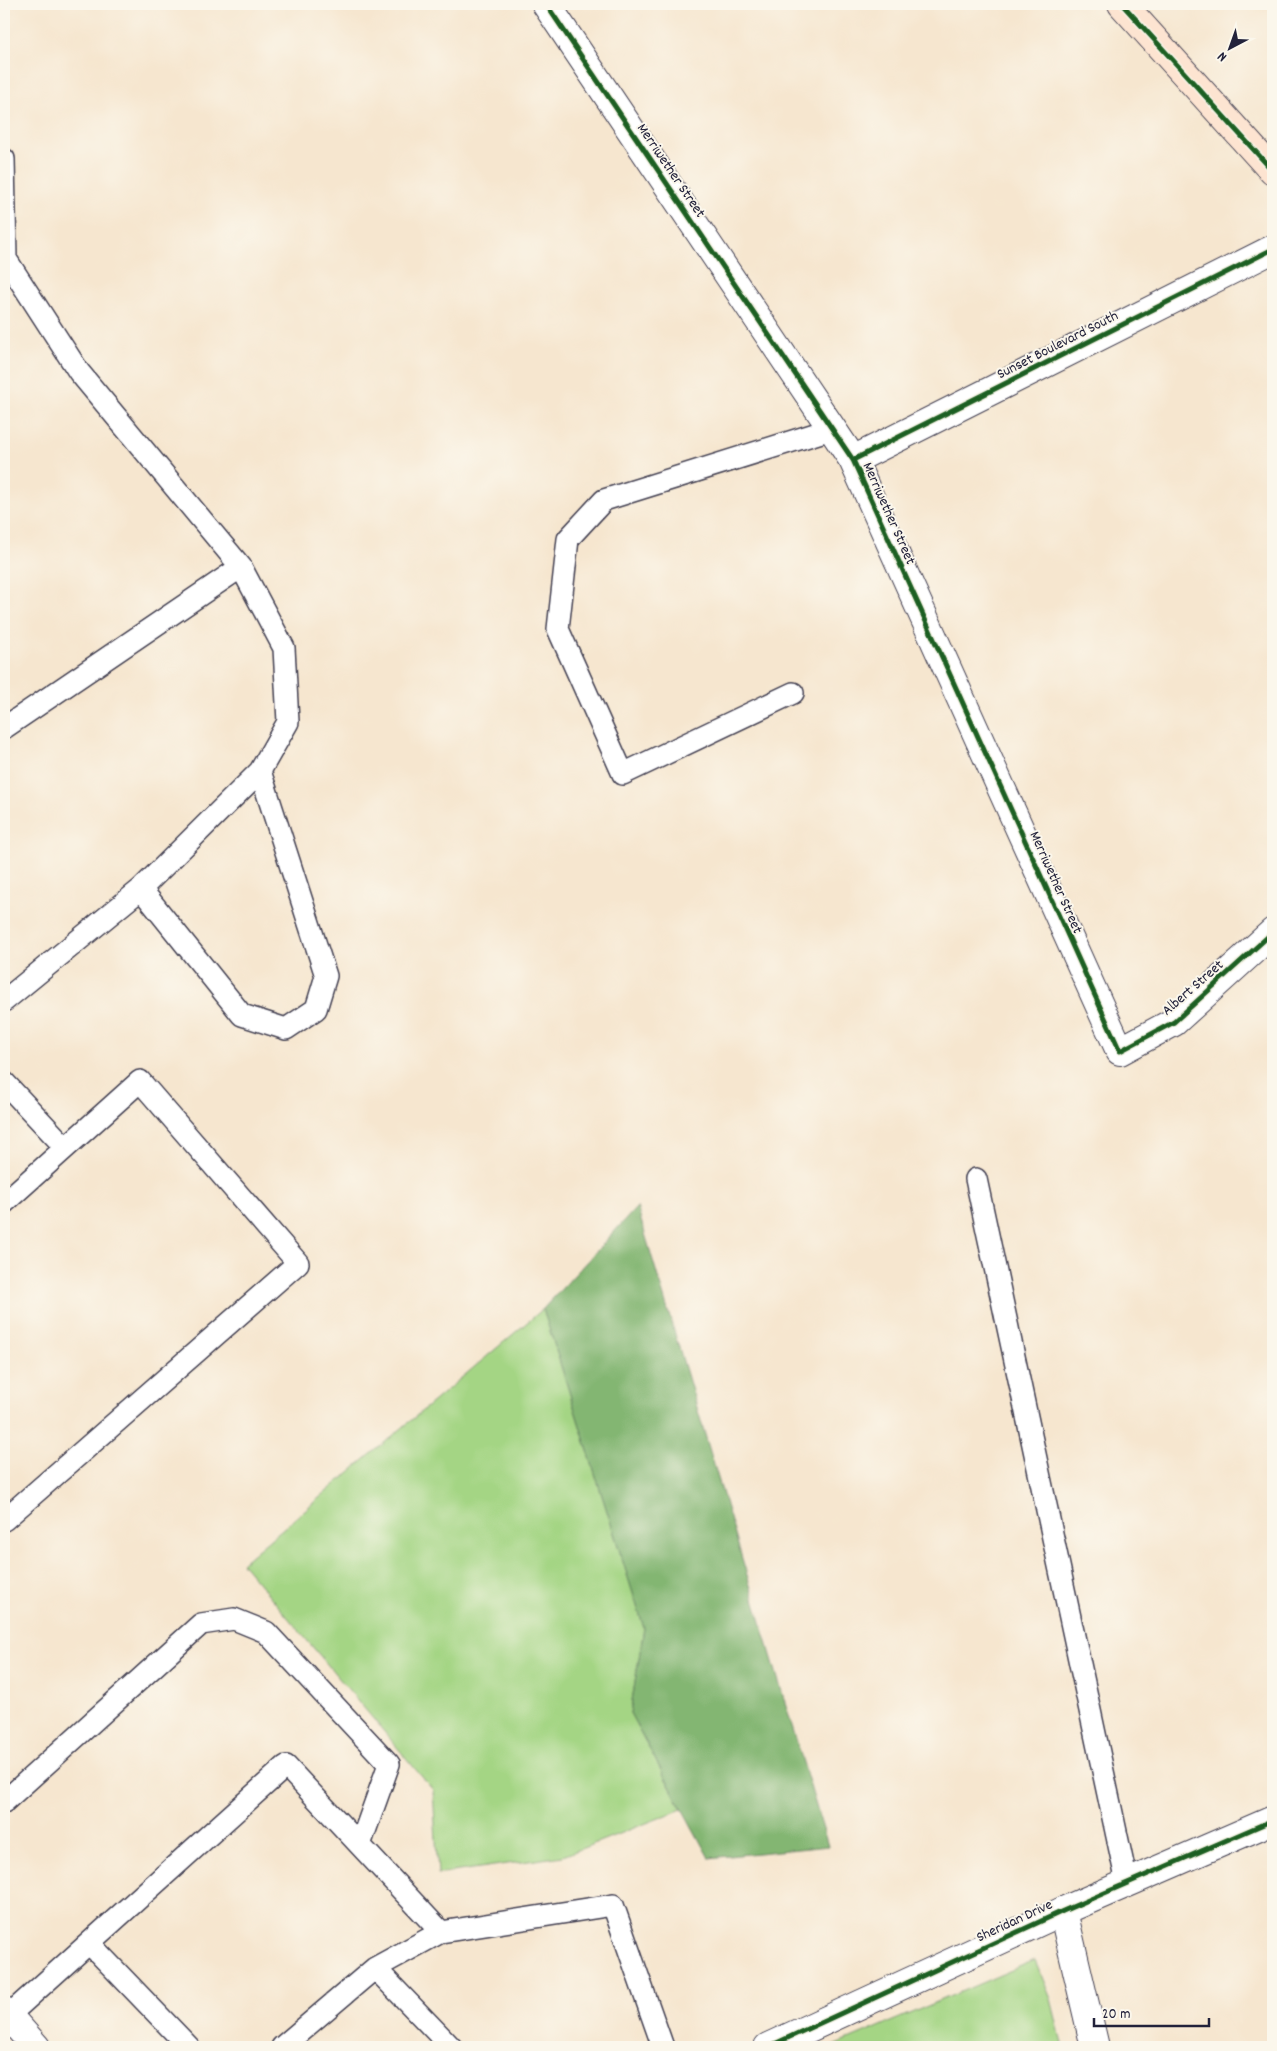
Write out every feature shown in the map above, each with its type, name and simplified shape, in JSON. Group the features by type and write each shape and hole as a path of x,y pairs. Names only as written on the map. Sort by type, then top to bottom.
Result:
{"main road":[{"path":"1122,4 1273,171"}],"street":[{"name":"Merriwether Street","path":"546,4 853,460 1120,1050"},
{"name":"Sunset Boulevard South","path":"853,460 1273,249"},
{"name":"Albert Street","path":"1120,1050 1174,1022 1273,932"},
{"name":"Sheridan Drive","path":"768,2047 1062,1911 1273,1820"},
{"path":"1062,1911 1095,2047"},
{"path":"6,2014 36,2047"}],"lane":[{"path":"4,159 5,260 79,372 241,567 284,648 288,722 260,771 141,890 4,1001"},
{"path":"793,693 623,774 558,629 568,539 604,500 831,429"},
{"path":"4,728 241,567"},
{"path":"141,890 242,1015 286,1029 316,1009 326,976 260,771"},
{"path":"4,1203 140,1080 298,1263 4,1520"},
{"path":"4,1082 65,1147"},
{"path":"976,1179 1127,1883"},
{"path":"4,1802 201,1624 234,1619 266,1632 389,1764 360,1845"},
{"path":"6,2014 90,1943 286,1766 441,1932"},
{"path":"282,2047 374,1968 441,1932 613,1905 663,2047"},
{"path":"90,1943 189,2047"},
{"path":"374,1968 451,2047"}],"green space":[{"path":"637,1207 828,1846 709,1858 630,1713 644,1628 543,1309"},
{"path":"543,1309 644,1628 630,1713 682,1809 563,1856 438,1874 433,1790 242,1563"},
{"path":"1035,1960 1051,1999 1063,2047 832,2047"}],"cycle path":[{"path":"546,4 853,460 1120,1051 1174,1022 1273,932"},
{"path":"1122,4 1273,171"},
{"path":"853,460 1273,249"},
{"path":"768,2047 1063,1911 1273,1820"}]}
